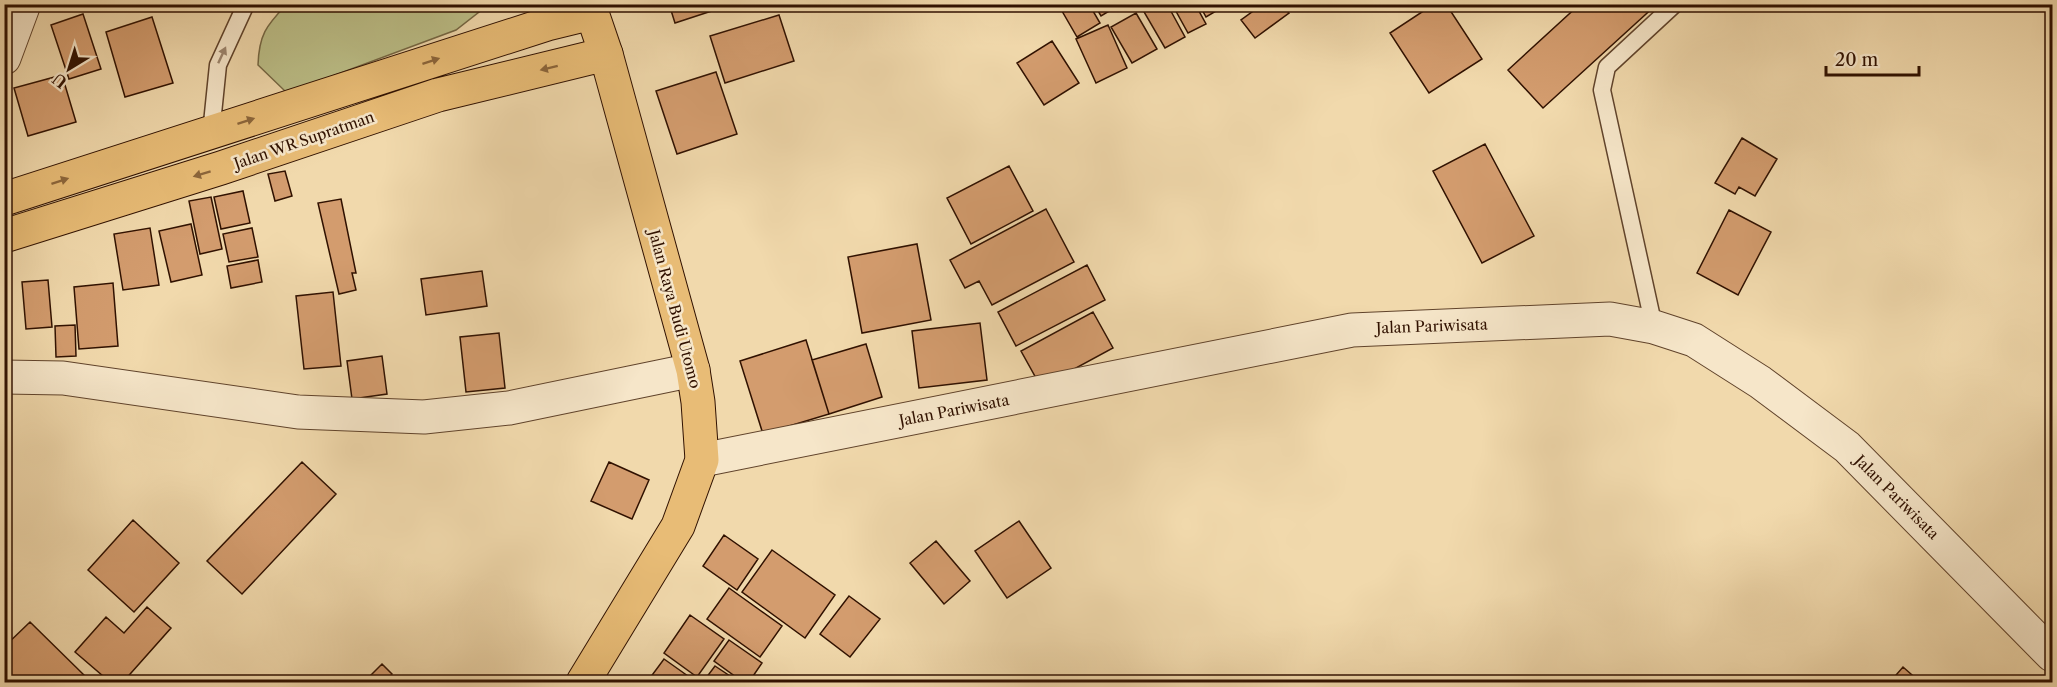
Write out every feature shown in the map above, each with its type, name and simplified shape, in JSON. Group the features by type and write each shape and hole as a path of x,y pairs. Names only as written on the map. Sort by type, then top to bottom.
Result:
{"main road":[{"path":"4,199 590,9"},
{"name":"Jalan Raya Budi Utomo","path":"583,682 678,526 702,460 693,370 606,54 590,9"},
{"name":"Jalan WR Supratman","path":"4,236 222,168 438,95 606,54"}],"street":[{"name":"Jalan Pariwisata","path":"702,460 1353,330 1610,319 1654,327 1694,340 1760,382 1847,447 2052,655"},
{"path":"4,377 63,378 298,412 424,417 509,408 693,370"}],"lane":[{"path":"211,133 218,65 246,4"},
{"path":"1654,327 1602,90 1607,67 1675,4"}],"green space":[{"path":"286,5 488,5 456,30 287,93 258,65 262,38 273,19"}],"building":[{"path":"669,4 733,4 675,23"},
{"path":"1073,4 1089,4 1100,23 1077,37 1062,11"},
{"path":"1094,4 1121,4 1101,16"},
{"path":"1167,4 1185,37 1165,48 1140,5"},
{"path":"1172,4 1195,4 1206,24 1188,33"},
{"path":"1199,4 1228,4 1206,17"},
{"path":"1263,4 1282,4 1289,13 1255,38 1241,20"},
{"path":"1434,4 1446,4 1482,59 1429,93 1390,33"},
{"path":"1580,4 1657,4 1543,108 1508,70"},
{"path":"1136,13 1157,49 1132,63 1111,27"},
{"path":"83,14 101,69 69,79 51,25"},
{"path":"779,15 794,61 725,83 710,36"},
{"path":"152,17 173,83 125,97 106,32"},
{"path":"1108,25 1127,68 1096,83 1076,39"},
{"path":"1052,41 1079,83 1044,105 1017,63"},
{"path":"716,72 737,134 677,154 656,91"},
{"path":"62,75 76,122 28,136 14,88"},
{"path":"1742,138 1777,159 1755,196 1739,187 1735,194 1715,183"},
{"path":"1485,144 1534,236 1482,263 1433,171"},
{"path":"1009,166 1033,211 971,244 947,198"},
{"path":"285,171 292,196 275,201 268,174"},
{"path":"243,191 250,223 221,229 214,197"},
{"path":"211,197 222,249 200,254 189,201"},
{"path":"341,199 356,273 352,273 356,290 339,294 318,203"},
{"path":"1046,209 1074,262 992,305 979,281 965,288 950,260"},
{"path":"1729,210 1771,232 1738,295 1697,273"},
{"path":"191,224 202,275 171,282 159,231"},
{"path":"150,228 159,285 123,290 114,234"},
{"path":"252,228 258,257 229,262 223,234"},
{"path":"917,244 931,320 862,333 848,257"},
{"path":"258,260 262,282 231,288 227,266"},
{"path":"1087,265 1105,300 1016,346 998,312"},
{"path":"482,271 487,306 426,315 421,279"},
{"path":"48,280 52,327 26,329 22,282"},
{"path":"113,283 118,346 79,349 74,287"},
{"path":"333,292 341,366 304,369 296,296"},
{"path":"1093,312 1113,348 1041,387 1021,351"},
{"path":"980,323 987,380 919,388 912,331"},
{"path":"75,325 76,356 56,357 55,326"},
{"path":"499,333 505,388 466,392 460,337"},
{"path":"806,340 829,414 763,434 740,361"},
{"path":"866,344 882,397 829,414 812,360"},
{"path":"382,356 387,394 352,399 347,361"},
{"path":"302,462 336,494 242,594 207,561"},
{"path":"609,462 649,480 632,519 591,501"},
{"path":"133,520 179,563 134,612 88,570"},
{"path":"1019,521 1051,568 1007,598 975,551"},
{"path":"724,535 758,559 737,590 703,566"},
{"path":"936,541 970,581 944,604 910,563"},
{"path":"772,550 835,595 805,638 742,592"},
{"path":"729,588 782,626 760,657 707,619"},
{"path":"849,596 880,619 850,657 820,634"},
{"path":"147,607 171,628 123,682 110,682 75,652 106,617 124,633"},
{"path":"690,615 724,639 697,677 664,653"},
{"path":"30,622 84,675 81,679 85,682 19,682 4,668 4,647"},
{"path":"729,640 762,663 749,682 743,682 714,661"},
{"path":"664,659 695,681 647,682"},
{"path":"382,664 392,674 384,682 364,682"},
{"path":"715,666 739,682 703,682"},
{"path":"1903,667 1920,682 1890,682"}]}
